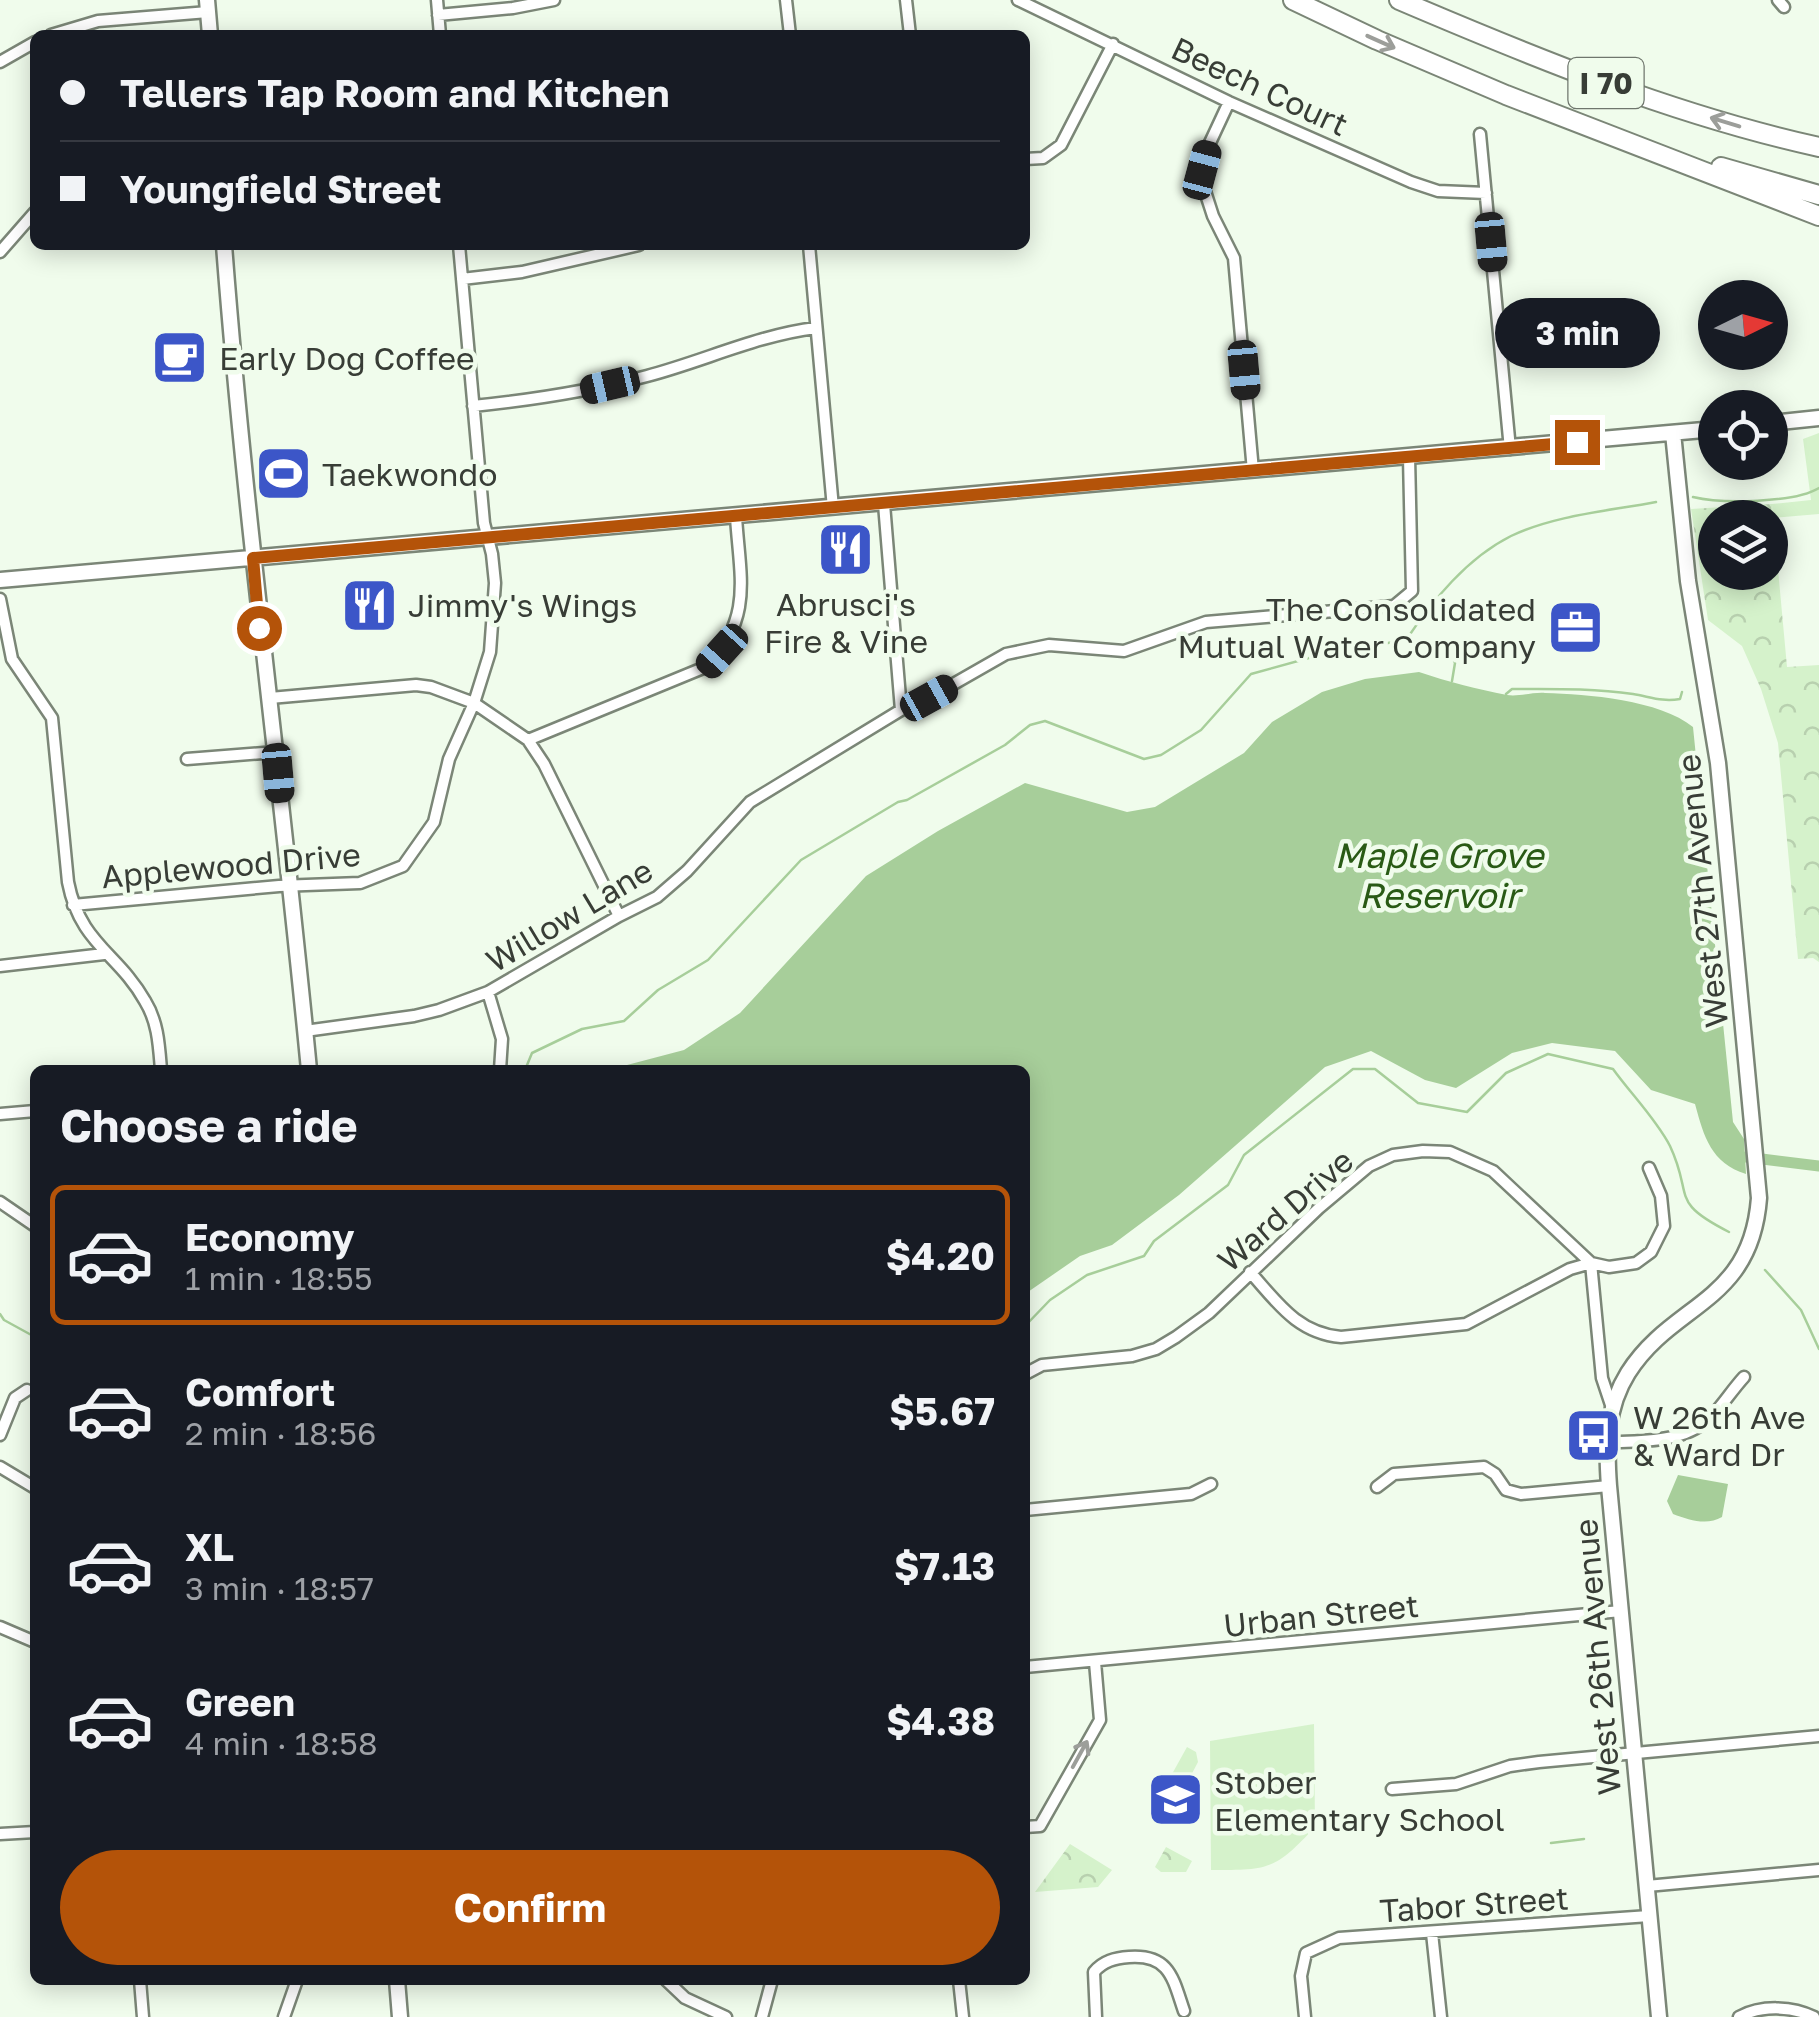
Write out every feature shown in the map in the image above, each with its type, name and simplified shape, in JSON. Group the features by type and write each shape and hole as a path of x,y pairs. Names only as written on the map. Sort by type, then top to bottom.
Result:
{"highway":[{"name":"I 70","path":"1293,0 1506,95 1643,146 1819,195"},
{"name":"I 70","path":"1399,0 1516,50 1634,92 1819,148"},
{"path":"1643,146 1819,216"}],"street":[{"path":"437,0 440,30"},
{"path":"438,14 513,8 554,0"},
{"path":"786,0 789,30"},
{"path":"906,0 909,30"},
{"name":"Beech Court","path":"1018,0 1230,102 1426,188 1486,193"},
{"path":"68,30 98,21 208,6"},
{"path":"1030,159 1043,158 1062,145 1113,44"},
{"path":"0,62 30,45"},
{"path":"1230,102 1208,147 1202,170 1205,198 1234,258 1253,471"},
{"path":"1480,134 1510,448"},
{"path":"0,252 30,218"},
{"path":"224,250 235,392 308,1065"},
{"name":"Applewood Drive","path":"73,904 360,883 404,866 434,822 450,760 474,703 494,629 495,583 486,539 460,250"},
{"path":"462,279 522,272 617,250"},
{"path":"809,250 833,508"},
{"path":"473,406 572,394 646,376 781,332 816,328"},
{"path":"1788,421 1819,418"},
{"path":"0,580 1698,431"},
{"name":"West 27th Avenue","path":"1673,434 1688,581 1718,763 1759,1184 1755,1227 1739,1264 1714,1296 1685,1319"},
{"name":"Willow Lane","path":"500,1065 502,1039 488,992 658,897 750,802 900,710 1006,654 1062,645 1124,651 1206,622 1394,606 1412,591 1410,457"},
{"path":"884,504 900,710"},
{"path":"528,740 708,666 722,651 739,616 736,518"},
{"path":"0,600 12,659 52,718 73,904 84,929 144,998 153,1016 160,1065"},
{"path":"270,698 416,686 431,687 474,703 528,740 544,764 619,916"},
{"path":"187,759 276,752"},
{"path":"0,966 104,954"},
{"path":"305,1031 439,1010 488,992"},
{"path":"0,1114 30,1111"},
{"name":"Ward Drive","path":"1030,1371 1042,1365 1132,1356 1156,1349 1208,1313 1370,1166 1393,1155 1424,1150 1450,1152 1493,1171 1591,1263"},
{"path":"1250,1272 1292,1319 1323,1335 1466,1324 1570,1268 1591,1263 1609,1267 1636,1263 1650,1252 1660,1238 1665,1212 1649,1168"},
{"path":"0,1202 30,1223"},
{"path":"1591,1263 1602,1378 1612,1409"},
{"name":"West 26th Avenue","path":"1659,2017 1607,1443 1612,1409 1628,1374 1642,1356 1685,1319"},
{"path":"1607,1443 1672,1438 1693,1432 1715,1414 1744,1378"},
{"path":"0,1435 15,1398 27,1390"},
{"path":"0,1467 30,1485"},
{"path":"1377,1486 1394,1474 1484,1468 1495,1474 1506,1490 1521,1494 1609,1486"},
{"path":"1030,1510 1192,1494 1211,1484"},
{"name":"Urban Street","path":"1030,1666 1621,1611"},
{"path":"0,1628 30,1640"},
{"path":"1030,1827 1040,1826 1100,1720 1094,1662"},
{"path":"1392,1790 1456,1784 1510,1766 1819,1736"},
{"path":"0,1834 30,1832"},
{"path":"1647,1886 1819,1870"},
{"name":"Tabor Street","path":"1305,2017 1301,1976 1306,1954 1339,1938 1650,1916"},
{"path":"1432,1933 1441,2017"},
{"path":"1096,2017 1094,1972 1100,1965 1124,1957 1147,1956 1166,1966 1184,2011"},
{"path":"140,1985 143,2017"},
{"path":"284,2017 294,1985"},
{"path":"397,1985 400,2017"},
{"path":"671,1985 685,1998 726,2017"},
{"path":"762,2017 771,1985"},
{"path":"959,1985 962,2017"},
{"path":"1740,2017 1750,2012 1796,2008 1814,2017"}],"green space":[{"path":"1819,433 1819,514 1788,517 1788,502 1811,500 1803,439"},
{"path":"1691,509 1698,509 1698,555"},
{"path":"1703,590 1780,590 1787,667 1819,665 1819,962 1813,958 1798,959 1778,743 1761,689 1742,646 1708,620"},
{"path":"1314,1724 1315,1827 1270,1865 1211,1870 1210,1741"},
{"path":"1187,1747 1196,1752 1198,1762 1187,1783 1172,1774"},
{"path":"1070,1844 1112,1870 1098,1887 1035,1892"},
{"path":"1166,1847 1192,1861 1186,1872 1161,1872 1155,1867"}],"water":[{"name":"Maple Grove Reservoir","path":"1419,672 1507,695 1602,697 1662,710 1693,727 1733,1122 1744,1139 1746,1174 1717,1156 1706,1138 1695,1104 1651,1090 1615,1051 1552,1043 1512,1053 1456,1088 1425,1080 1371,1051 1325,1067 1179,1195 1112,1245 1080,1256 1030,1291 1030,1065 627,1065 684,1050 740,1013 866,876 1025,783 1127,812 1155,807 1244,753 1272,722 1322,692 1365,679"},
{"path":"1678,1475 1728,1484 1722,1517 1704,1522 1673,1514 1667,1501"}],"waterway":[{"path":"1693,497 1758,501 1793,497 1819,488"},
{"path":"527,1065 532,1053 582,1029 624,1021 658,990 708,960 801,860 1005,745 1030,725 1045,721 1144,759 1161,755 1201,730 1251,674 1327,653 1406,640 1452,581 1511,536 1564,518 1656,502"},
{"path":"1449,649 1455,663 1452,681"},
{"path":"1506,694 1512,689 1588,690 1668,700 1680,699 1682,692"},
{"path":"1030,1321 1050,1300 1087,1275 1144,1256 1154,1241 1228,1185 1244,1155 1353,1069 1375,1069 1418,1103 1467,1112 1506,1073 1548,1054 1613,1069 1670,1146 1690,1205 1729,1232"},
{"path":"1746,1157 1819,1166"},
{"path":"1765,1270 1801,1310 1819,1349"},
{"path":"0,1314 30,1334"},
{"path":"1551,1843 1584,1839"}],"place":[{"name":"Early Dog Coffee","path":"180,358"},
{"name":"Taekwondo","path":"283,474"},
{"name":"Abrusci's Fire & Vine","path":"846,550"},
{"name":"Jimmy's Wings","path":"369,605"},
{"name":"The Consolidated Mutual Water Company","path":"1575,627"},
{"name":"W 26th Ave & Ward Dr","path":"1594,1435"},
{"name":"Stober Elementary School","path":"1175,1800"}],"route":[{"path":"259,628 253,558 1577,442"}]}
